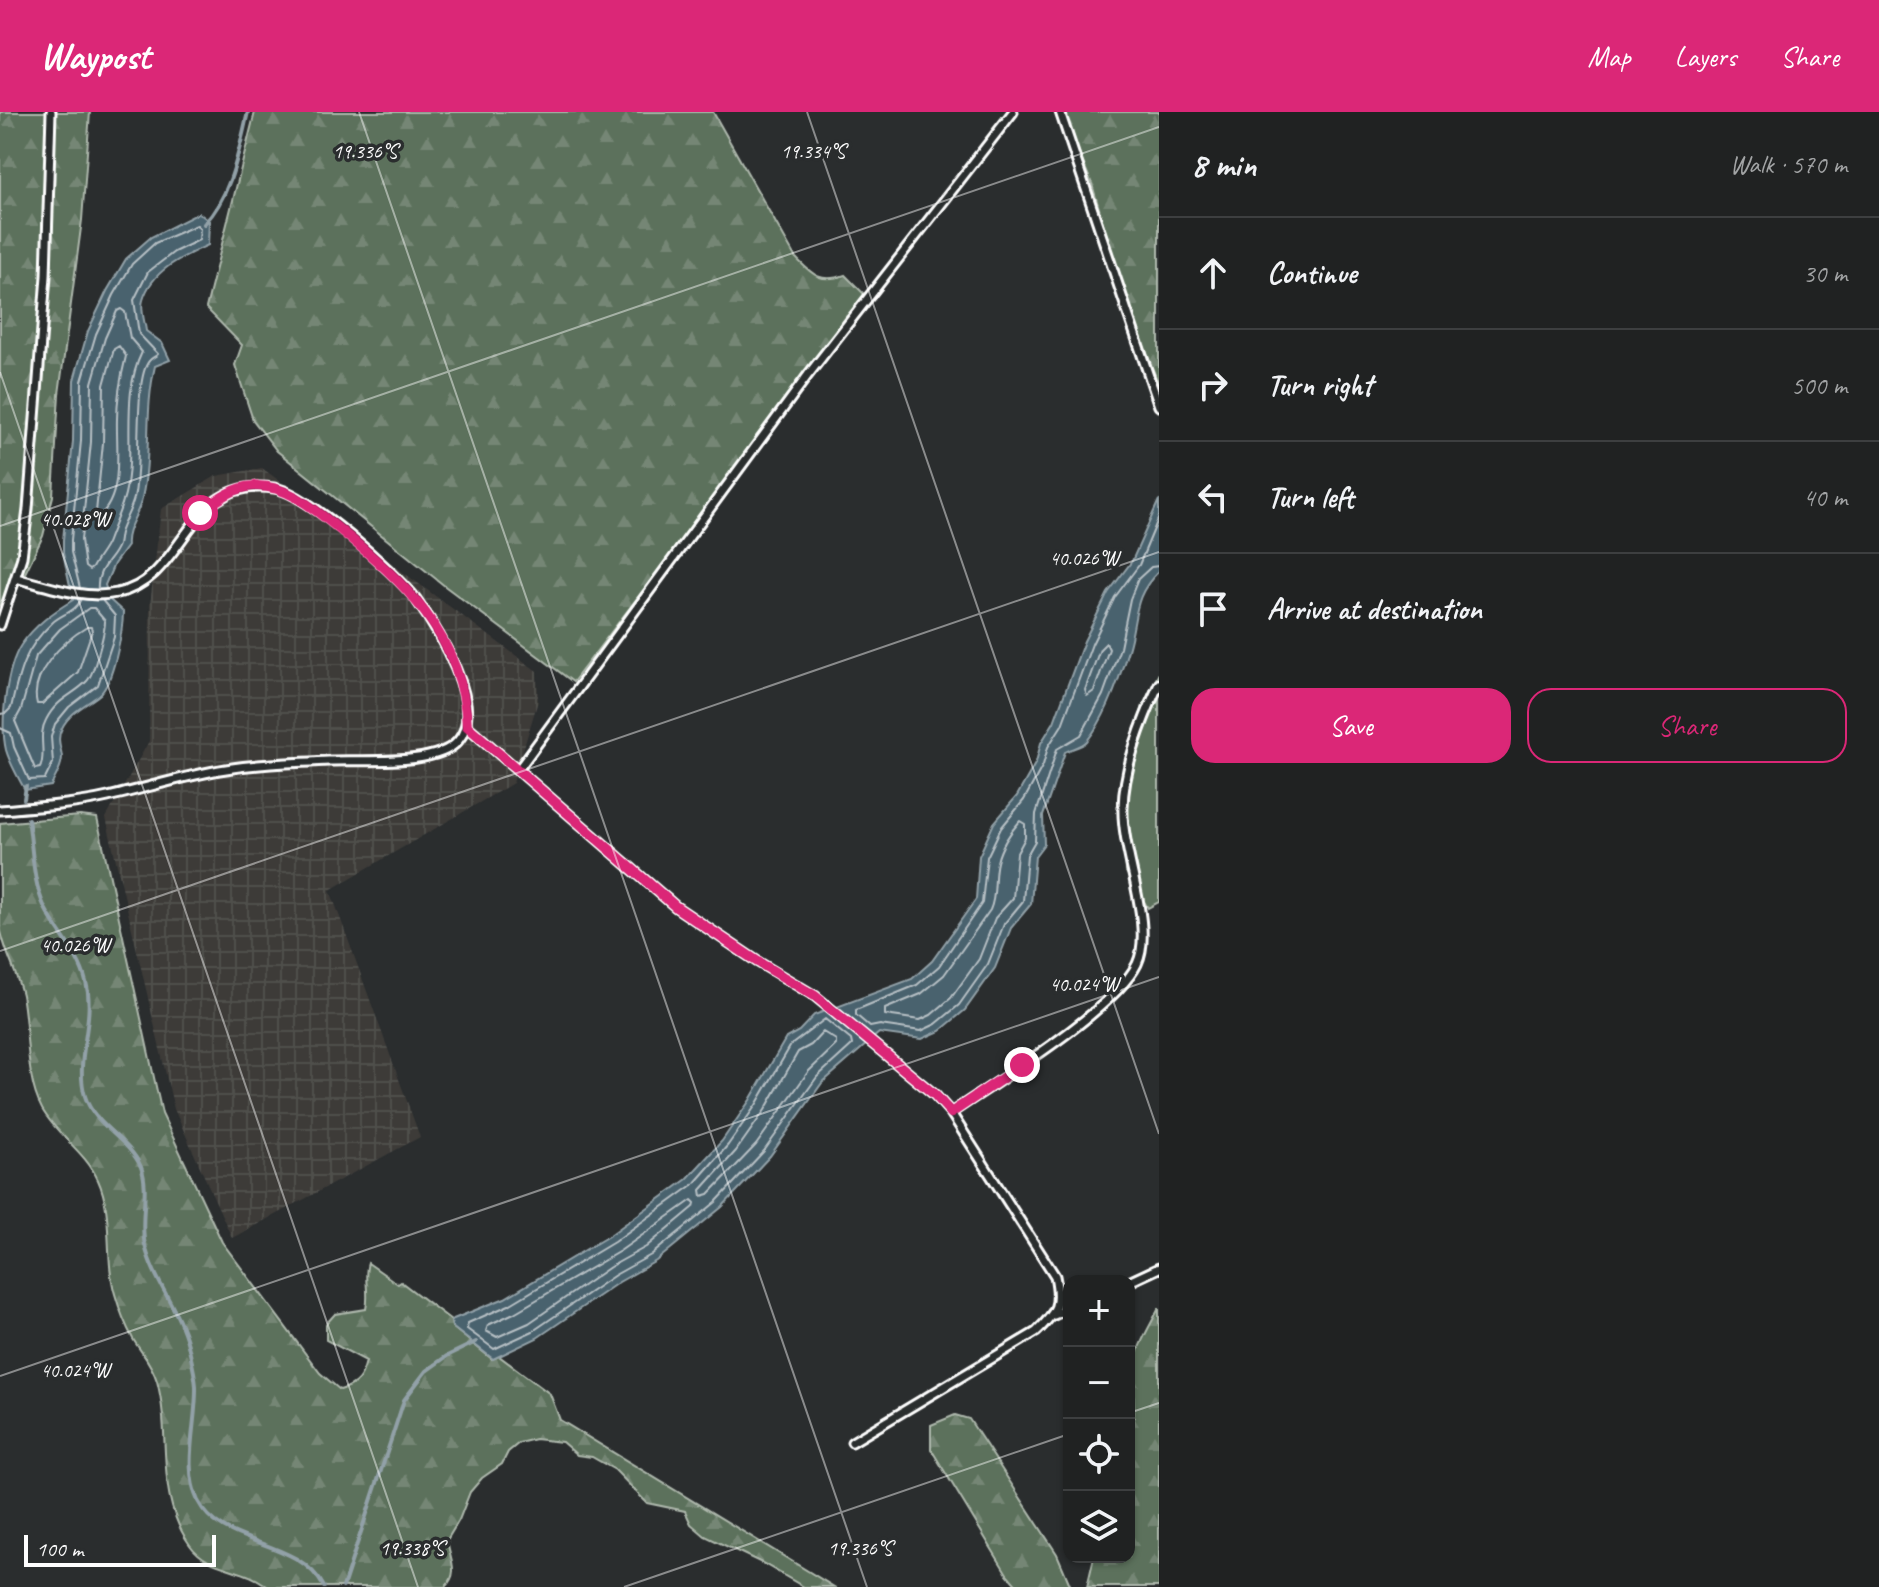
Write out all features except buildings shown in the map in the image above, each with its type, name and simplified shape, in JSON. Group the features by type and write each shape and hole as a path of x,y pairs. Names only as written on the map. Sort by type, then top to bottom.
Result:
{"lane":[{"path":"0,625 16,578 28,509 46,276 51,112"},
{"path":"518,770 808,375 1013,112"},
{"path":"1060,112 1159,406"},
{"path":"0,810 104,798 226,769 428,756 456,744 467,726 466,700 447,649 409,590 385,565 311,506 279,488 252,486 223,495 200,513 175,549 149,578 121,593 72,592 16,578"},
{"path":"951,1113 1103,1005 1126,981 1136,965 1142,949 1141,920 1122,809 1132,760 1159,684"},
{"path":"467,726 676,907 815,996 935,1095 951,1113 1055,1276 1059,1295 1054,1315"},
{"path":"1135,1279 1159,1268"},
{"path":"852,1442 1036,1332 1063,1311"}],"shaded area":[{"path":"262,468 537,671 538,701 513,783 330,890 420,1137 232,1238 174,1109 106,818 149,741 150,605 161,509 216,476"}],"green space":[{"path":"0,112 90,112 82,220 59,394 53,496 43,536 0,625"},
{"path":"255,112 713,112 795,257 822,278 845,275 867,297 573,682 446,587 277,451 253,420 235,365 242,345 206,308"},
{"path":"1062,112 1159,112 1159,385 1121,286 1092,184"},
{"path":"1159,673 1159,902 1148,908 1126,872 1123,809 1129,760 1143,705"},
{"path":"80,816 97,818 162,1114 222,1242 320,1373 340,1390 355,1383 363,1372 366,1361 326,1340 326,1324 335,1314 366,1309 368,1263 398,1284 401,1282 451,1320 452,1327 492,1359 499,1356 550,1394 560,1420 834,1587 804,1587 705,1536 691,1524 685,1511 647,1503 615,1470 592,1457 577,1455 562,1442 535,1439 519,1443 508,1452 502,1464 482,1478 470,1492 447,1540 453,1571 445,1587 268,1587 259,1580 217,1565 198,1554 179,1526 172,1506 157,1381 130,1334 115,1294 103,1193 92,1170 48,1119 37,1097 30,1069 22,995 0,926 0,823"},
{"path":"1159,1308 1159,1587 1087,1587 1093,1563 1135,1563 1135,1360"},
{"path":"955,1415 969,1419 1057,1554 1071,1587 1018,1587 1007,1574 931,1449 931,1425"}],"water":[{"path":"199,213 209,221 208,245 178,260 153,280 142,304 146,331 162,343 170,360 155,366 142,498 128,534 127,546 114,564 105,585 110,600 123,612 113,669 99,695 65,722 59,739 62,761 51,786 25,790 6,750 6,696 11,667 21,645 32,631 73,600 63,540 73,441 74,380 88,331 126,259 151,237"},
{"path":"1159,500 1159,571 1140,599 1125,661 1100,721 1085,743 1065,752 1043,816 1044,844 1035,856 1031,904 1011,928 995,968 965,1010 940,1031 922,1039 879,1033 872,1039 834,1008 912,979 932,961 976,899 979,856 994,823 1017,796 1036,762 1084,641 1108,593 1132,561"},
{"path":"828,1010 868,1043 822,1083 770,1156 722,1207 656,1261 619,1282 537,1338 493,1359 452,1327 451,1320 505,1298 610,1235 687,1179 722,1141 786,1038 799,1031 814,1015"}],"waterway":[{"path":"204,224 228,186 248,112"},
{"path":"24,799 26,786"},
{"path":"28,819 35,876 41,897 86,982 89,1011 82,1068 85,1096 96,1116 128,1148 141,1167 145,1185 145,1245 188,1345 196,1386 191,1474 198,1501 209,1516 224,1528 296,1559 312,1571 324,1587"},
{"path":"343,1587 404,1400 426,1371 447,1356 476,1342"}],"route":[{"path":"200,513 223,495 252,486 279,488 311,506 385,565 409,590 447,649 466,700 467,726 676,907 815,996 935,1095 951,1113 1022,1065"}]}
